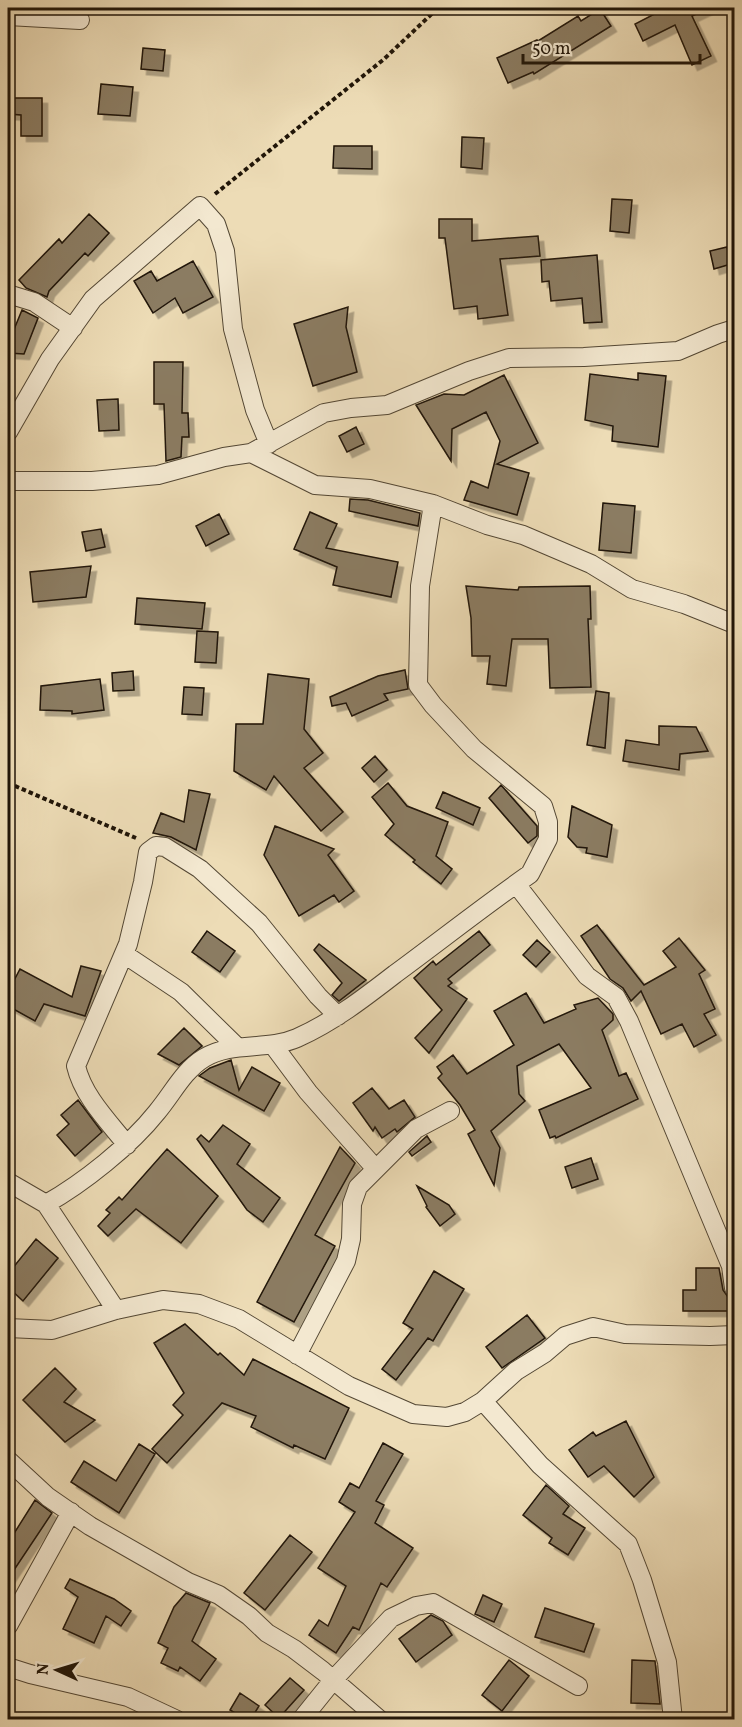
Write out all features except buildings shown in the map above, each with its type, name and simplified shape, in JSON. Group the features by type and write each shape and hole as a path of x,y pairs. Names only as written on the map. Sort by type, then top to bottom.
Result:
{"street":[{"path":"8,16 80,20"},
{"path":"8,432 50,359 93,299 200,206 216,224 225,252 233,329 255,410 269,444"},
{"path":"8,294 34,302 73,328"},
{"path":"8,481 92,481 158,475 251,453 324,412 387,405 469,371 509,358 584,357 678,351 735,329"},
{"path":"251,453 315,485 370,489 433,504 487,525 523,535 591,564 632,589 684,604 735,624"},
{"path":"46,1204 62,1195 127,1145 158,1112 180,1079 205,1057 237,1047 273,1045 296,1038 338,1016 530,874 548,839 549,822 543,806 474,748 418,686 420,586 433,504"},
{"path":"127,1145 86,1091 76,1065 124,954 139,904 148,852 156,846 165,847 200,869 259,923 318,996 338,1016"},
{"path":"516,884 587,976 615,997 629,1021 731,1266 735,1288"},
{"path":"124,954 182,992 237,1047"},
{"path":"273,1045 308,1092 375,1168"},
{"path":"297,1355 346,1261 351,1239 352,1204 358,1187 416,1129 450,1111"},
{"path":"8,1182 46,1204 116,1310"},
{"path":"8,1329 51,1330 116,1310 164,1300 199,1304 240,1318 349,1386 413,1414 447,1417 465,1412 483,1401 516,1371 545,1353 565,1336 593,1327 625,1334 735,1335"},
{"path":"483,1401 540,1465 628,1544 668,1662 673,1719"},
{"path":"8,1460 48,1497 90,1526 188,1582 219,1595 249,1616 267,1633 294,1649 334,1679 380,1719"},
{"path":"8,1626 71,1512"},
{"path":"301,1719 334,1679 391,1618 416,1606 433,1603 578,1686"},
{"path":"8,1666 30,1674 128,1697 177,1719"}],"path":[{"path":"200,206 383,60 438,8"},
{"path":"8,783 156,846"}]}
